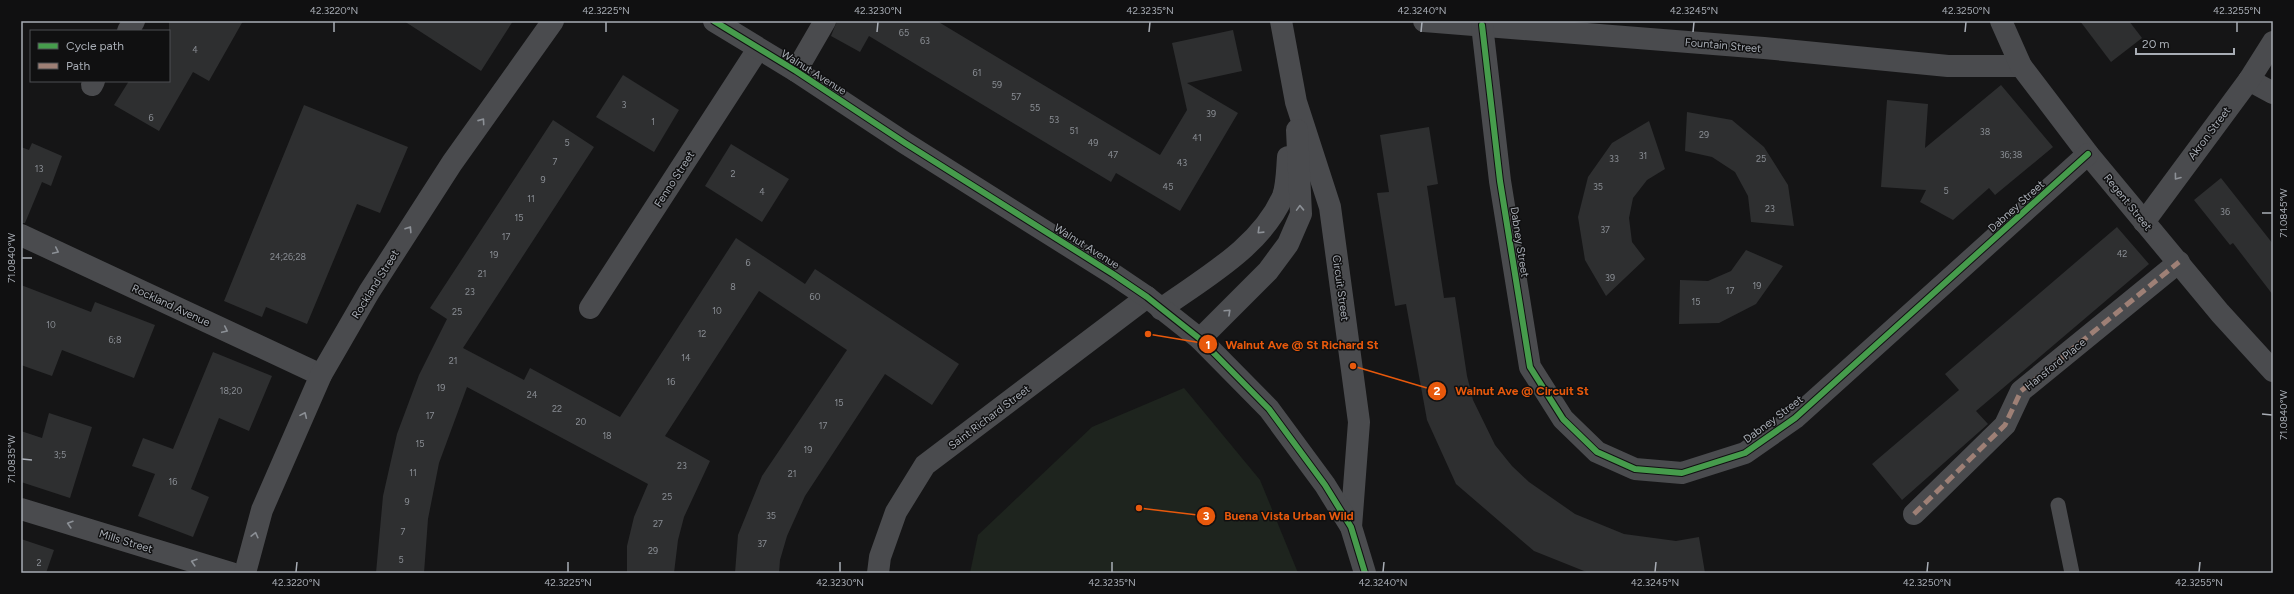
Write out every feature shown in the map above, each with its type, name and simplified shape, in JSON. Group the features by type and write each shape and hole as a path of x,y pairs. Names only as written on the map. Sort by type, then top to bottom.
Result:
{"street":[{"path":"129,30 134,21"},
{"name":"Rockland Street","path":"246,573 262,510 321,375 369,292 452,163 553,21"},
{"name":"Walnut Avenue","path":"714,21 796,71 905,144 1154,303 1200,339 1269,409 1325,485 1351,527 1365,573"},
{"path":"796,71 826,21"},
{"name":"Circuit Street","path":"1281,21 1296,102 1330,208 1359,422 1351,527"},
{"name":"Fountain Street","path":"1424,21 1764,48 1948,66 2021,66"},
{"name":"Regent Street","path":"2000,21 2021,66 2088,154 2220,313 2272,368"},
{"name":"Dabney Street","path":"1482,25 1500,181 1530,367 1563,419 1585,441 1597,452 1635,469 1682,473 1745,453 1795,418 2088,154"},
{"name":"Akron Street","path":"2144,222 2249,80 2273,42"},
{"name":"Fenno Street","path":"590,308 758,49"},
{"path":"2249,80 2273,93"},
{"name":"Circuit Street","path":"1154,303 1233,256 1265,226 1283,195 1296,102"},
{"name":"Circuit Street","path":"1200,339 1268,271 1288,244 1301,214 1296,102"},
{"name":"Rockland Avenue","path":"21,235 321,375"},
{"name":"Hansford Place","path":"1914,514 2005,425 2021,391 2179,262"},
{"name":"Saint Richard Street","path":"878,573 880,557 896,512 925,465 1154,303"},
{"name":"Mills Street","path":"21,509 231,573"}],"lane":[{"path":"2058,504 2072,573"}],"shaded area":[{"path":"1184,388 1260,480 1298,573 970,573 978,535 1092,427"}],"building":[{"path":"169,21 243,21 209,81 193,72 159,131 114,105 128,82 170,82"},
{"path":"404,21 513,21 481,71"},
{"path":"837,21 937,21 1160,155 1187,110 1172,43 1233,30 1242,71 1187,83 1238,113 1180,211 1116,173 1111,182 869,36 860,52 831,36"},
{"path":"2080,21 2129,21 2142,38 2111,62"},
{"path":"623,75 679,110 654,152 596,117"},
{"path":"2001,85 2053,147 1995,195 1989,188 1953,220 1920,202 1926,190 1881,187 1887,100 1928,104 1925,148"},
{"path":"304,105 408,147 380,213 357,204 307,324 266,307 262,317 224,301"},
{"path":"1687,112 1732,120 1764,147 1788,185 1794,226 1751,222 1748,196 1735,172 1712,157 1685,151"},
{"path":"553,120 594,147 463,348 524,380 530,368 620,417 736,238 805,284 815,269 959,364 932,405 885,374 805,496 787,536 780,560 779,573 735,573 738,535 762,476 847,350 759,291 665,436 710,461 684,517 678,540 674,573 627,573 627,546 634,517 648,484 467,387 439,463 428,519 424,573 376,573 383,496 397,434 419,375 447,319 430,308"},
{"path":"1649,121 1665,169 1647,180 1633,198 1629,218 1632,242 1645,259 1606,296 1585,260 1578,217 1588,177 1612,143"},
{"path":"1429,127 1438,184 1427,186 1444,298 1455,297 1467,376 1473,400 1495,445 1512,466 1529,482 1575,514 1624,534 1676,541 1699,537 1705,573 1589,573 1534,551 1456,484 1427,420 1406,304 1395,306 1377,193 1389,192 1380,135"},
{"path":"32,143 62,156 51,186 42,182 25,223 21,223 21,147 29,150"},
{"path":"731,144 789,179 762,222 705,186"},
{"path":"2221,178 2273,244 2273,295 2233,243 2230,245 2194,200"},
{"path":"2117,227 2149,264 1976,411 1988,424 1902,500 1872,464 1959,390 1945,374"},
{"path":"1746,250 1783,266 1756,304 1719,323 1679,324 1680,280 1708,281 1731,271"},
{"path":"21,285 91,312 95,302 155,325 134,378 62,350 52,376 21,365"},
{"path":"213,352 272,376 249,431 219,418 191,489 209,497 193,537 138,516 155,474 132,466 143,438 173,449"},
{"path":"49,413 92,427 70,498 21,482 21,431 42,438"},
{"path":"21,539 54,550 46,573 21,573"}],"marked path":[{"path":"1914,514 2005,425 2021,391 2179,262"}],"cycle path":[{"path":"714,21 796,71 905,143 1113,274 1147,297 1200,339 1269,409 1325,485 1351,527 1365,573"},
{"path":"1482,25 1500,181 1530,367 1563,419 1597,452 1635,469 1682,473 1745,453 1795,418 2088,154"}],"place":[{"name":"Walnut Ave @ St Richard St","path":"1148,334"},
{"name":"Walnut Ave @ Circuit St","path":"1353,366"},
{"name":"Buena Vista Urban Wild","path":"1139,508"}]}
